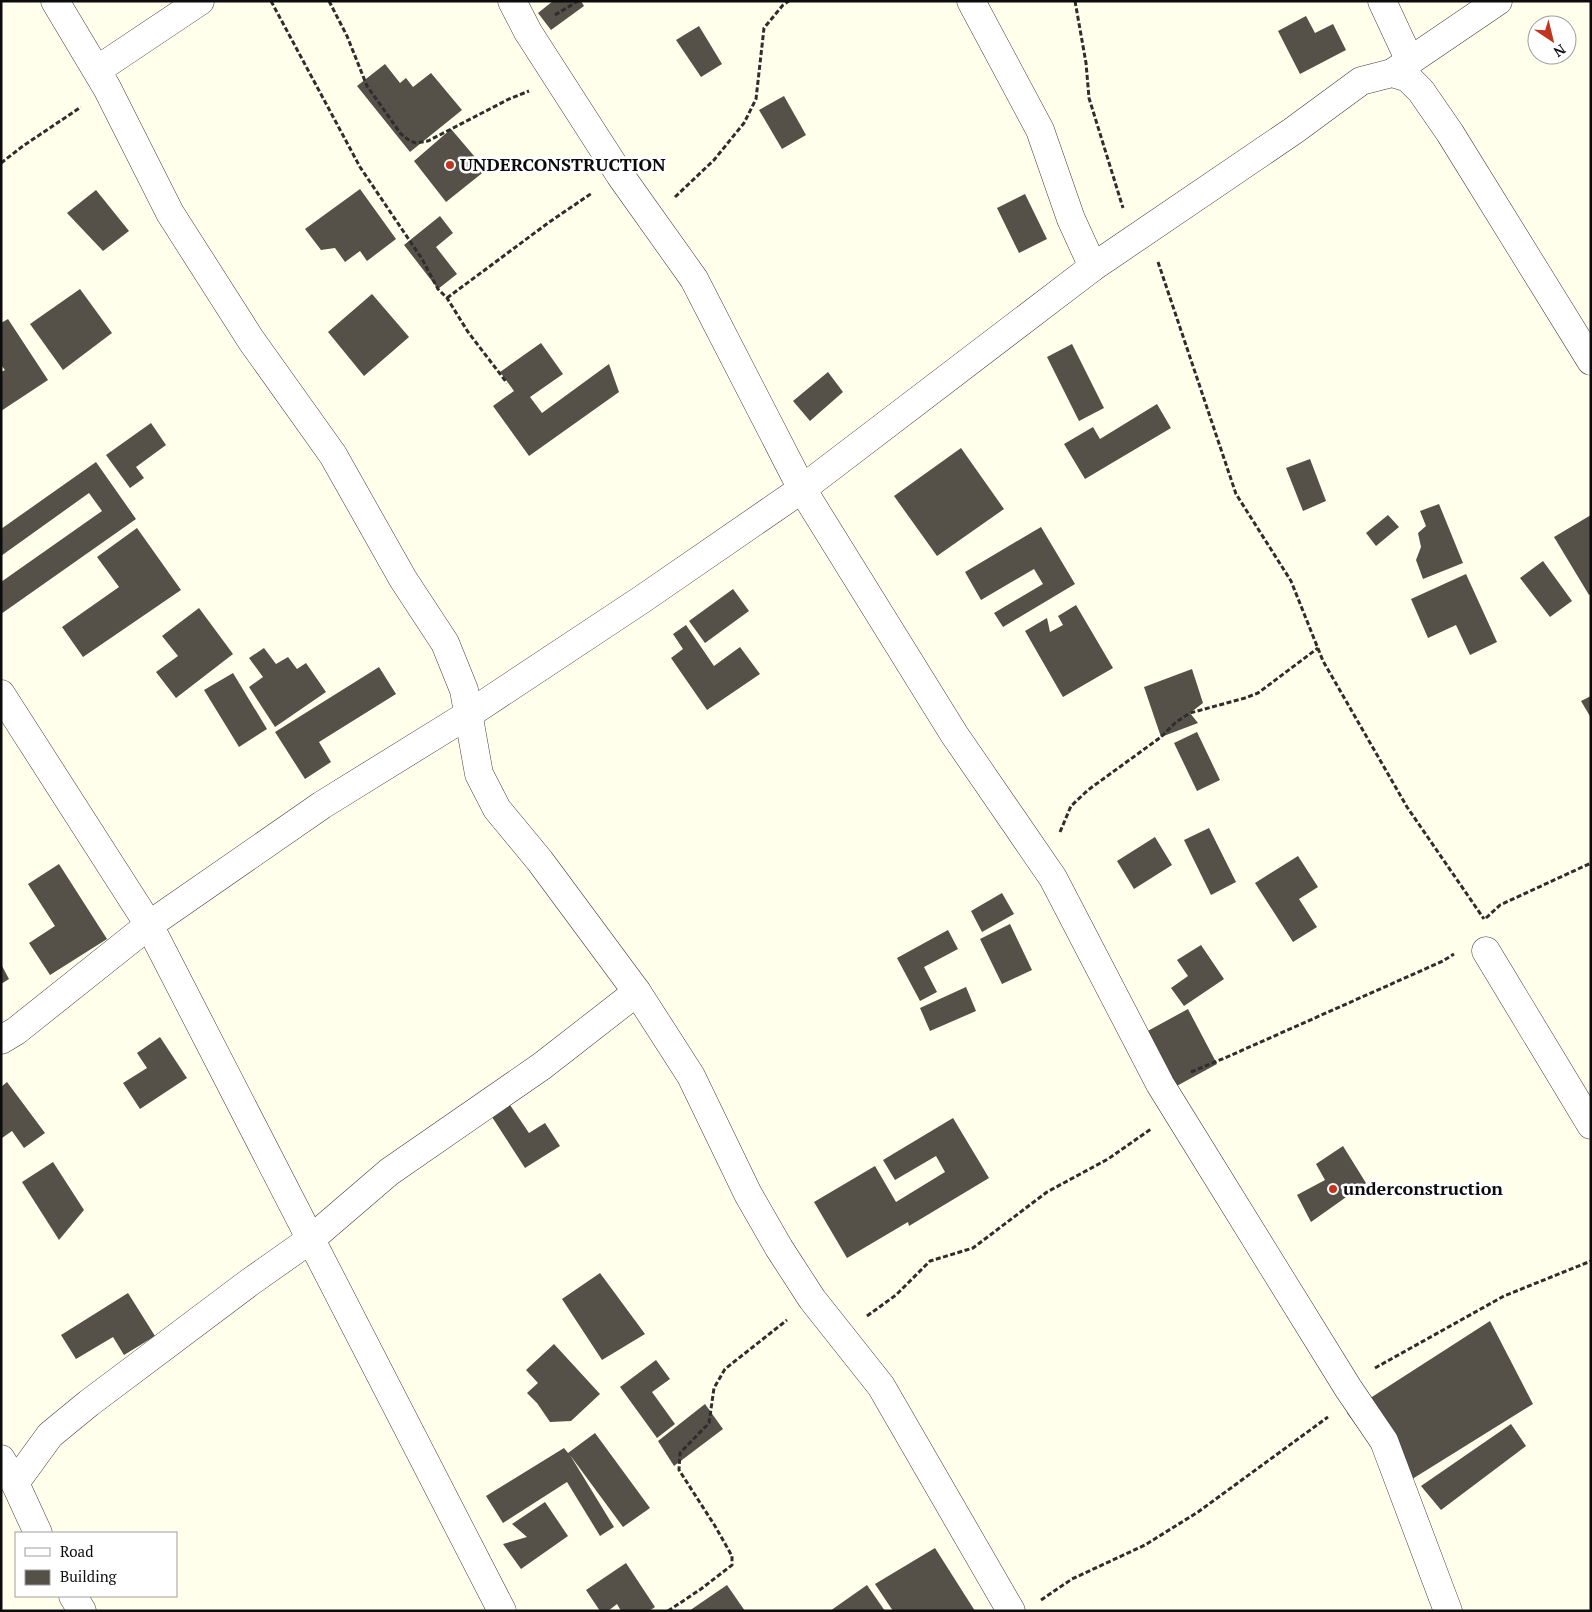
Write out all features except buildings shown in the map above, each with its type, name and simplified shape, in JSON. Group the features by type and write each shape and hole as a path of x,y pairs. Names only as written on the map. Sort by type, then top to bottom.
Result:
{"street":[{"path":"55,1 102,79 170,213 251,340 333,455 403,579 445,643 464,690 479,774 497,810 540,861 637,992 691,1076 748,1194 779,1248 812,1299 881,1386 1011,1611"},
{"path":"102,79 200,1"},
{"path":"512,1 528,32 620,175 694,279 802,489 954,734 1053,878 1160,1084 1351,1393 1384,1441 1448,1611"},
{"path":"971,1 1040,130 1071,218 1093,267"},
{"path":"1382,1 1401,67 1408,78 1421,90 1450,133 1591,362"},
{"path":"1,1040 16,1031 149,925 322,805 468,714 641,600 802,489 1093,267 1293,131 1361,81 1401,67 1498,1"},
{"path":"1,694 149,925 502,1611"},
{"path":"1485,939 1591,1125"},
{"path":"15,1484 50,1435 89,1403 311,1238 389,1172 542,1066 637,992"},
{"path":"1,1459 38,1532"},
{"path":"74,1597 82,1611"}],"path":[{"path":"270,1 360,167 422,259 438,289 447,298 468,332 507,383"},
{"path":"329,1 347,36 366,86 401,134 410,141 416,143 428,141 509,99 533,90 562,84"},
{"path":"652,220 714,160 744,123 756,99 764,28 783,5 789,1"},
{"path":"1075,1 1086,63 1089,98 1140,235 1178,324 1236,494 1291,580 1323,661 1407,807 1485,920 1485,939"},
{"path":"1,163 102,79"},
{"path":"447,298 548,223 620,175"},
{"path":"1046,868 1071,806 1088,790 1161,737 1176,722 1190,713 1245,698 1258,692 1318,648"},
{"path":"1485,920 1500,905 1591,863"},
{"path":"1160,1084 1236,1053 1443,961 1457,953"},
{"path":"861,1321 896,1295 930,1261 973,1248 1047,1192 1108,1159 1156,1125"},
{"path":"1041,1600 1072,1579 1145,1545 1198,1512 1249,1476 1351,1393 1380,1364 1504,1296 1591,1261"},
{"path":"668,1611 732,1565 732,1556 720,1533 679,1470 680,1452 710,1423 714,1388 725,1369 812,1299"}],"place":[{"name":"UNDERCONSTRUCTION","path":"450,165"},
{"name":"underconstruction","path":"1333,1189"}]}
